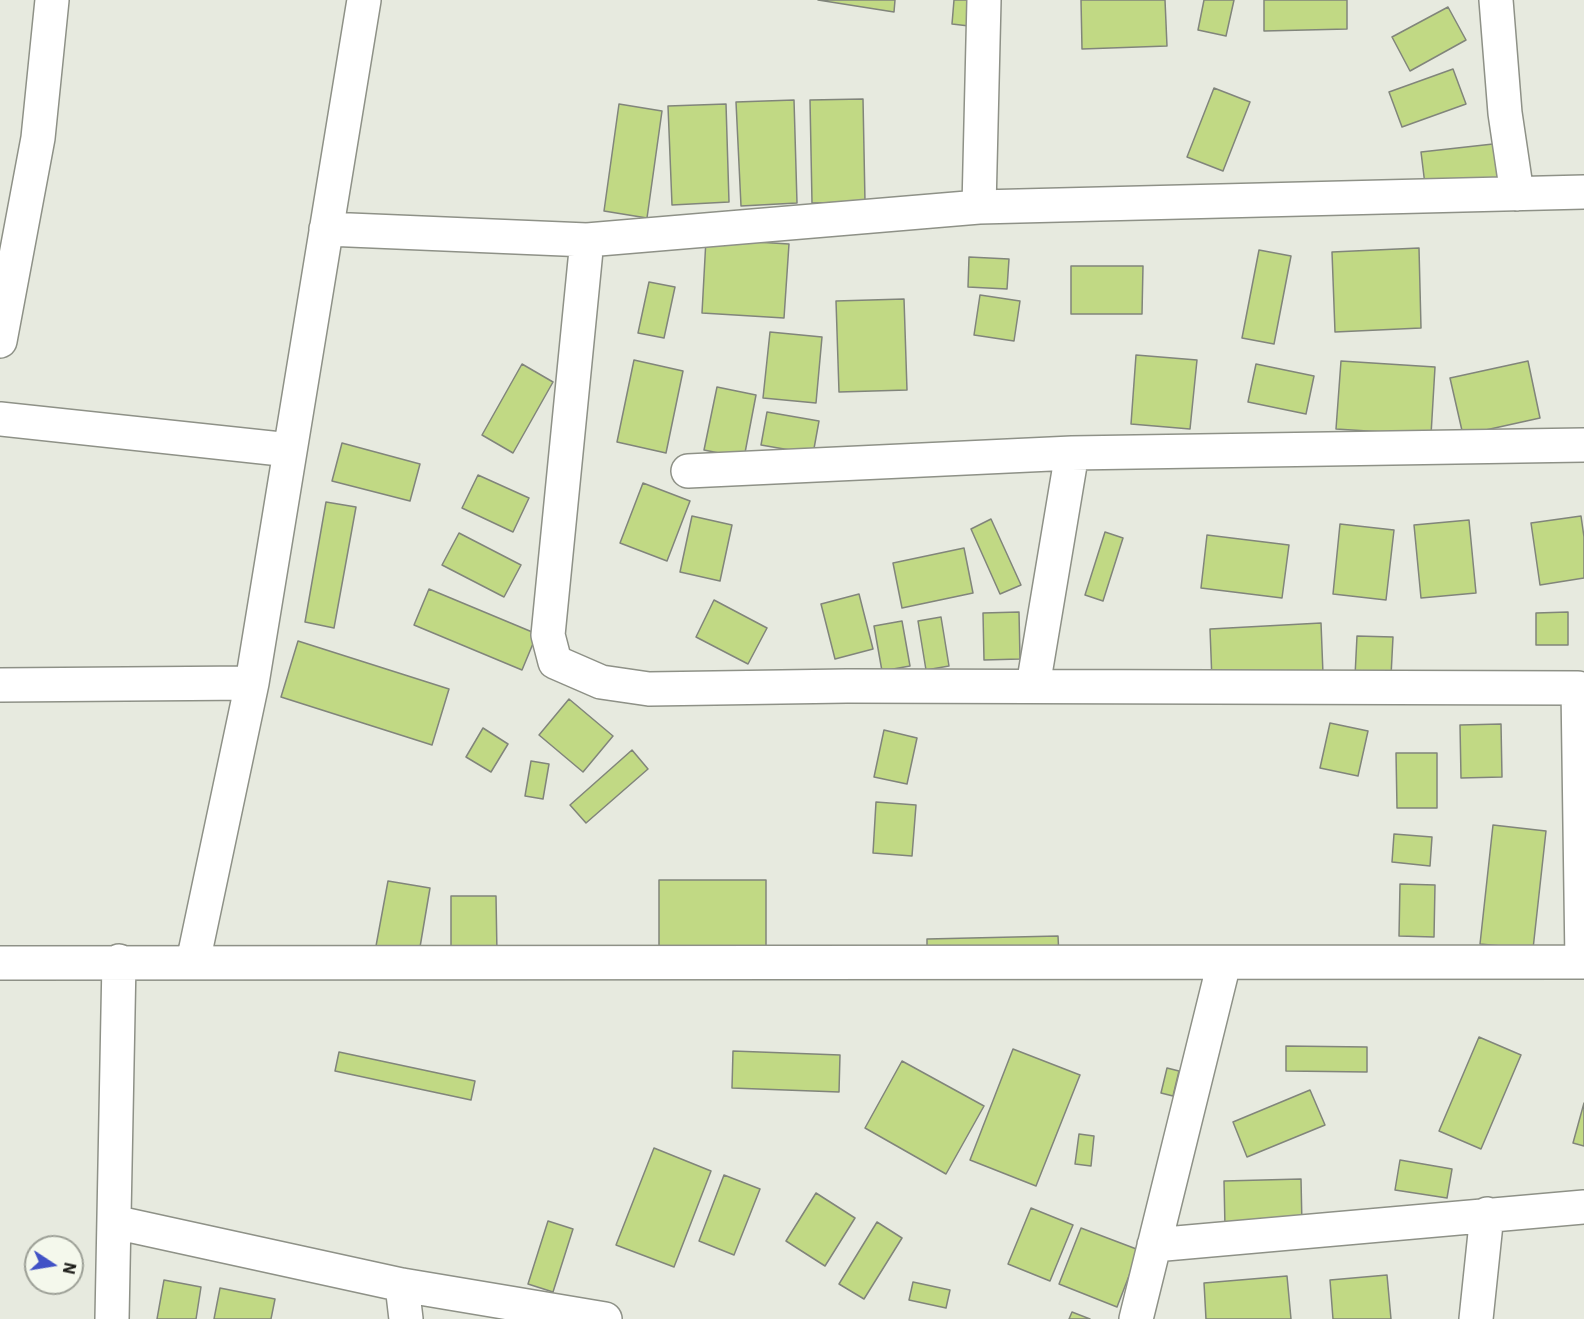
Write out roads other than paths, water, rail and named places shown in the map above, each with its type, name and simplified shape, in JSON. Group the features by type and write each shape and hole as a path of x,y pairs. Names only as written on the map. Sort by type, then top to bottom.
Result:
{"street":[{"path":"0,341 38,138 52,0"},
{"path":"193,962 252,683 364,0"},
{"path":"979,207 984,0"},
{"path":"1496,0 1505,113 1517,194"},
{"path":"326,229 587,240 979,207 1584,192"},
{"path":"0,963 119,961 1583,962 1581,688 847,686 649,689 601,682 555,662 548,635 587,240"},
{"path":"0,419 290,450"},
{"path":"688,471 1072,453 1584,444"},
{"path":"1033,686 1072,453"},
{"path":"0,685 252,683"},
{"path":"112,1319 119,961"},
{"path":"1136,1319 1224,963"},
{"path":"1154,1245 1584,1207"},
{"path":"1476,1319 1487,1214"},
{"path":"114,1222 402,1285 605,1319"},
{"path":"402,1285 406,1319"}]}
